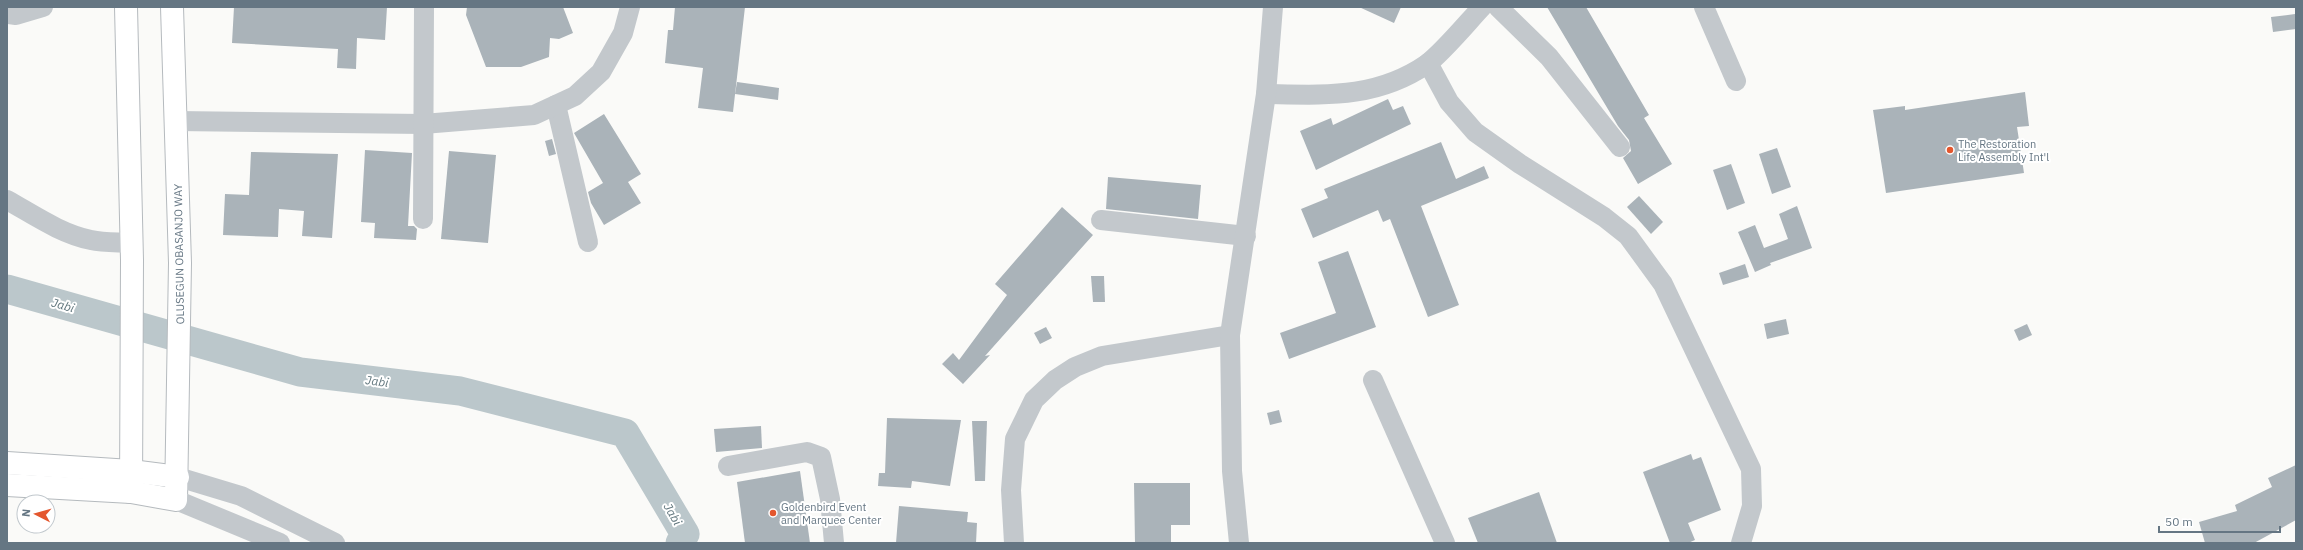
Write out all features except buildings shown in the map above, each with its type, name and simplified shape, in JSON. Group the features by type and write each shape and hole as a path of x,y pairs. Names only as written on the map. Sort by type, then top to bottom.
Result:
{"main road":[{"path":"126,7 132,252 133,390 131,481"},
{"name":"OLUSEGUN OBASANJO WAY","path":"172,7 180,263 178,477 176,500"},
{"path":"7,463 131,481 176,500"},
{"path":"9,489 178,477"}],"street":[{"path":"7,12 9,14 16,15 43,7"},
{"path":"423,219 424,7"},
{"path":"176,121 423,124 534,116 575,96 601,72 623,33 630,7"},
{"path":"1239,543 1232,471 1230,335 1266,94 1273,7"},
{"path":"1266,94 1338,96 1365,91 1398,81 1428,63 1482,7"},
{"path":"1498,7 1549,57 1620,147"},
{"path":"1704,7 1736,81"},
{"path":"1428,63 1449,102 1475,132 1520,164 1604,217 1628,236 1663,284 1750,468 1752,506 1741,543"},
{"path":"556,105 588,242"},
{"path":"7,200 58,228 79,237 132,252"},
{"path":"1101,220 1246,236"},
{"path":"1014,543 1011,490 1015,439 1034,400 1055,380 1075,367 1102,356 1230,335"},
{"path":"1373,380 1445,543"},
{"path":"728,466 808,452 821,457 830,499 834,543"},
{"path":"178,477 241,496 334,543"},
{"path":"176,500 280,543"}],"waterway":[{"name":"Jabi","path":"7,289 300,372 460,391 625,433 685,534 680,543"}],"place":[{"name":"The Restoration Life Assembly Int'l","path":"1950,150"},
{"name":"Goldenbird Event and Marquee Center","path":"773,513"}]}
